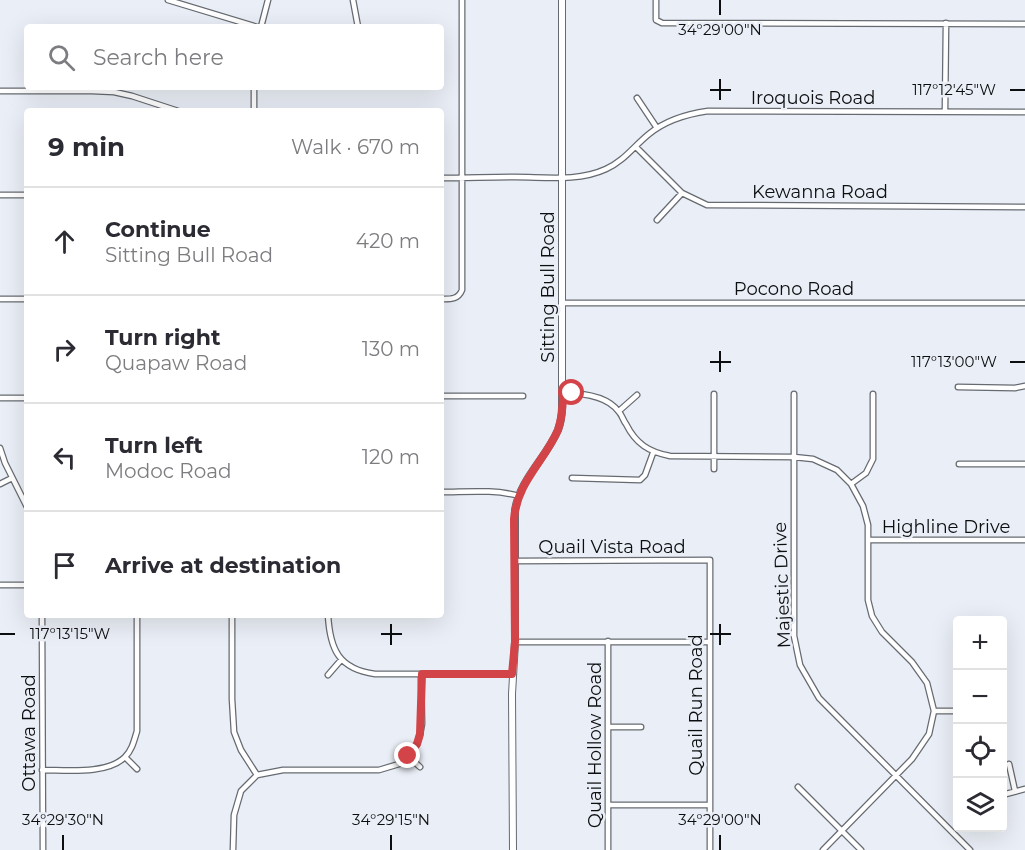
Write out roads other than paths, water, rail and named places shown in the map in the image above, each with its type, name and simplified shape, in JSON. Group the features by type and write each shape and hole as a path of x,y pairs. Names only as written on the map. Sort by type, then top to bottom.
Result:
{"street":[{"path":"168,0 249,24"},
{"path":"260,24 268,0"},
{"path":"352,0 357,24"},
{"path":"444,299 457,297 462,290 462,0"},
{"name":"Sitting Bull Road","path":"513,850 514,519 519,496 558,430 562,416 562,0"},
{"path":"656,0 656,20 662,22 1025,24"},
{"path":"945,23 945,111"},
{"path":"254,90 254,108"},
{"path":"0,91 114,92 169,108"},
{"path":"637,98 657,128"},
{"name":"Iroquois Road","path":"444,178 563,178 584,175 619,162 647,135 689,113 708,111 1025,112"},
{"name":"Kewanna Road","path":"636,147 682,193 707,205 1025,207"},
{"path":"657,220 682,193"},
{"path":"0,195 24,195"},
{"path":"0,299 24,299"},
{"name":"Pocono Road","path":"562,303 1025,303"},
{"path":"958,387 1015,388 1025,386"},
{"path":"563,393 582,394 608,402 619,411 626,426 639,442 653,453 670,456 813,459 837,471 851,484 863,506 868,525 868,600 872,616 882,632 912,662 927,683 934,711 929,734 912,759 822,850"},
{"path":"714,394 714,469"},
{"name":"Majestic Drive","path":"794,394 794,636 800,665 819,698 970,850"},
{"path":"851,484 866,473 873,459 873,394"},
{"path":"619,411 637,395"},
{"path":"444,396 523,396"},
{"path":"0,398 24,398"},
{"path":"0,448 24,501"},
{"path":"572,478 640,480 645,475 653,453"},
{"path":"959,464 1025,464"},
{"path":"0,484 12,478"},
{"path":"444,492 492,492 519,496"},
{"name":"Highline Drive","path":"868,540 1025,540"},
{"name":"Quail Vista Road","path":"514,561 710,560"},
{"name":"Quail Run Road","path":"710,560 710,850"},
{"path":"0,585 24,585"},
{"name":"Ottawa Road","path":"42,618 42,850"},
{"path":"42,770 93,770 111,766 125,757 134,742 136,732 137,618"},
{"path":"232,618 234,732 257,775"},
{"path":"328,618 331,640 341,660 365,672 375,674 512,674"},
{"name":"Quail Hollow Road","path":"608,641 608,850"},
{"path":"515,642 710,642"},
{"path":"328,675 341,660"},
{"path":"233,850 234,814 241,791 257,775 283,770 379,770 399,764 408,756 417,744 420,734 422,674"},
{"path":"934,711 953,711"},
{"path":"608,727 641,727"},
{"path":"408,756 420,766"},
{"path":"125,757 137,769"},
{"path":"1009,764 1015,791"},
{"path":"798,787 861,850"},
{"path":"1007,793 1025,789"},
{"path":"609,805 710,805"}]}
